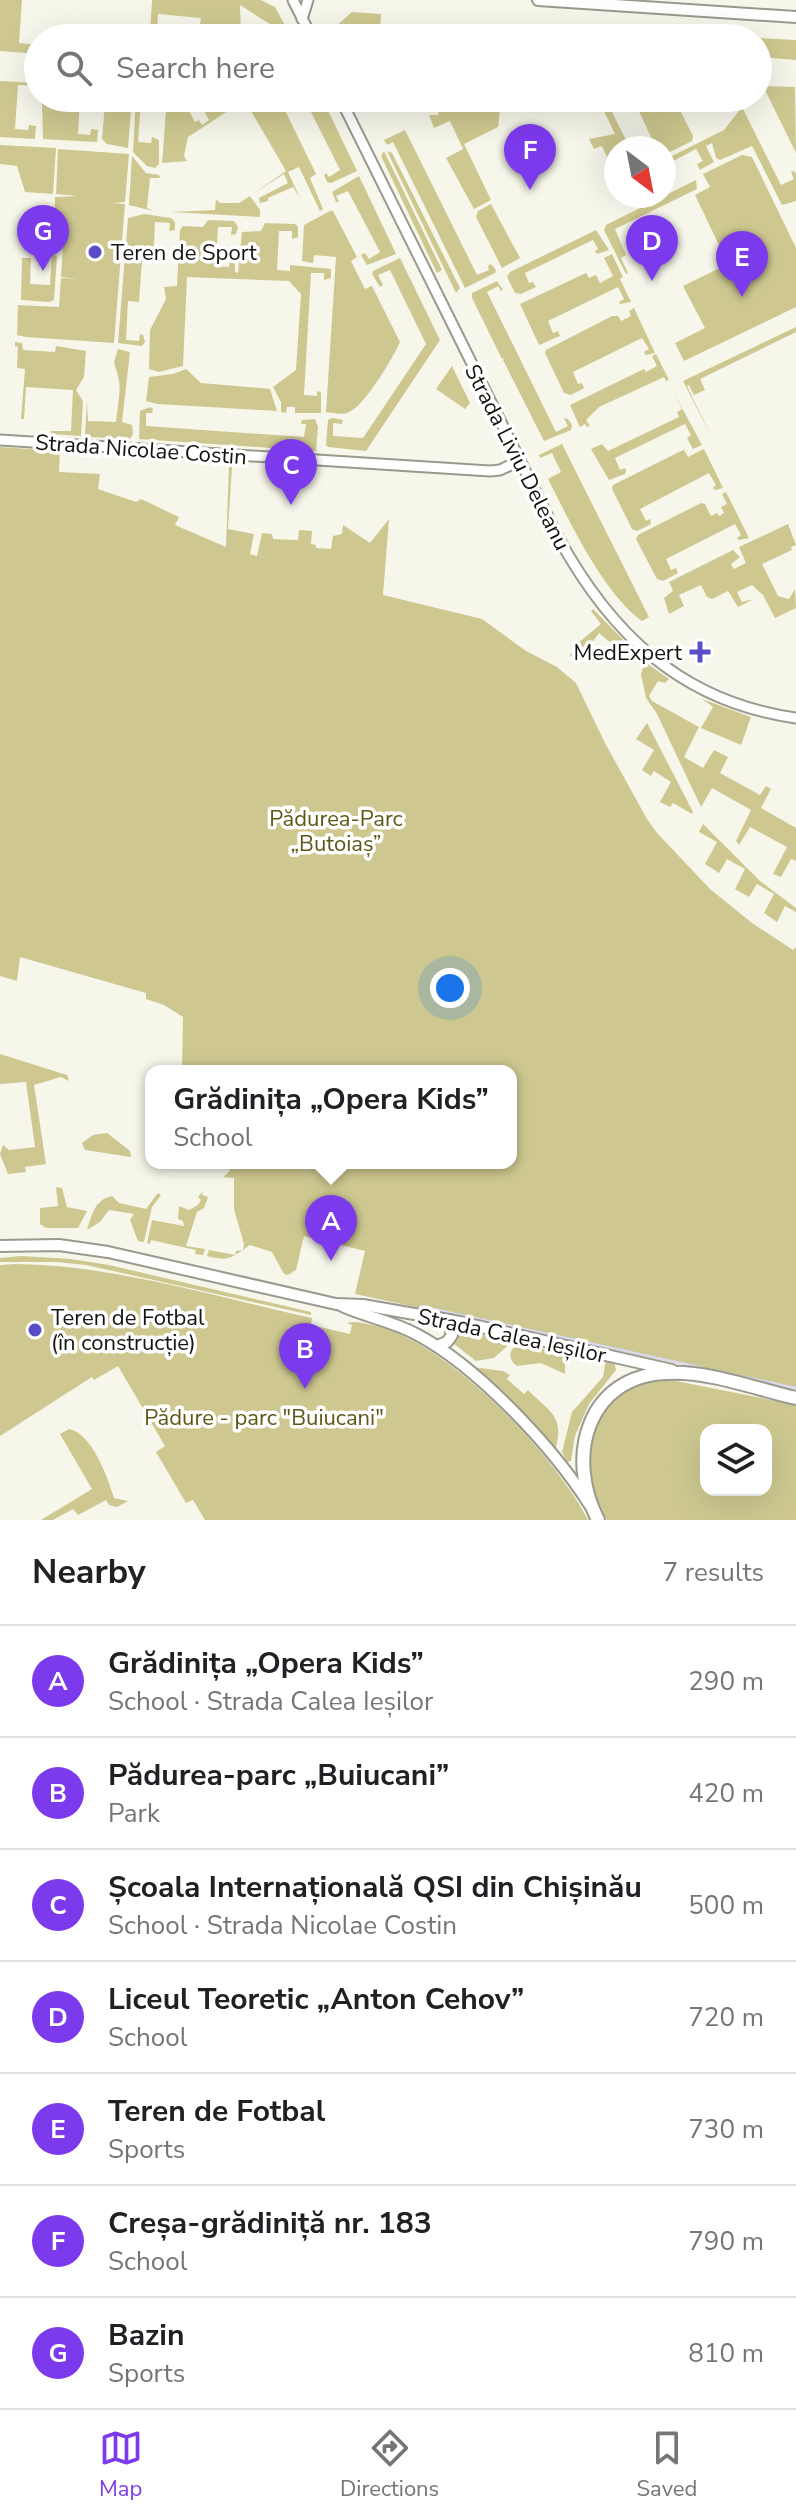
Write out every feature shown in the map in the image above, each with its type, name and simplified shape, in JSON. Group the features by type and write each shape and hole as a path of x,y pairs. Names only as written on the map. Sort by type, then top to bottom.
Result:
{"highway":[{"path":"598,1520 591,1507 581,1463 585,1437 596,1414 613,1394 635,1380 660,1373 686,1374 796,1398"}],"main road":[{"path":"293,0 305,24"},
{"path":"302,19 308,0"},
{"path":"538,0 796,17"},
{"name":"Strada Liviu Deleanu","path":"347,112 519,461 580,576 606,612 631,639 660,662 702,688 757,709 796,718"},
{"name":"Strada Nicolae Costin","path":"0,440 490,471 519,461"},
{"name":"Strada Calea Ieșilor","path":"0,1246 50,1245 108,1252 336,1304 396,1324 437,1346 474,1374 567,1472 591,1507"},
{"name":"Strada Calea Ieșilor","path":"336,1304 363,1305 449,1320 686,1374"},
{"path":"437,1346 447,1342 452,1335 449,1320"}],"green space":[{"path":"0,0 22,0 19,43 24,44 24,53 0,51"},
{"path":"152,0 261,0 275,7 284,24 270,24 240,5 241,24 200,24 201,18 158,14 158,24 151,24"},
{"path":"352,12 381,14 380,24 338,24"},
{"path":"772,39 796,40 796,60 772,58"},
{"path":"0,81 24,82 24,85 18,85 15,129 28,130 29,125 36,126 35,139 0,137"},
{"path":"772,86 795,87 796,153 772,104"},
{"path":"42,112 79,112 78,134 90,135 91,129 98,130 97,142 43,139"},
{"path":"104,112 131,112 128,148 107,144 102,139"},
{"path":"135,112 140,112 138,142 151,143 152,137 159,140 159,164 155,168 147,166 133,152"},
{"path":"166,112 190,112 195,122 199,120 202,125 209,120 205,112 226,112 188,137 184,156 187,161 162,163"},
{"path":"252,112 286,112 316,174 310,178 323,209 320,211 299,167 288,172 300,198 293,187 260,203 259,198 288,183 284,174 254,193 286,171"},
{"path":"311,112 329,112 357,171 327,182 326,173 329,177 340,170"},
{"path":"438,112 500,112 498,127 464,144 491,200 474,209 446,158 463,149 450,121 434,128 429,115 438,115"},
{"path":"604,112 612,112 624,136 605,136 615,134"},
{"path":"639,112 681,112 693,136 692,141 676,149 676,136 650,136"},
{"path":"738,112 744,112 781,185 794,179 791,172 796,174 796,201 782,205 752,146 720,160 716,158 712,143 706,146 714,162 700,170 697,164 703,161 696,149 676,160 676,154 724,130"},
{"path":"405,130 477,275 489,270 491,264 496,270 465,288 393,142 387,145 384,140"},
{"path":"604,136 604,150 602,146 594,149 589,139"},
{"path":"0,145 56,148 53,194 25,192 17,166 0,164"},
{"path":"58,149 129,154 125,202 112,203 125,204 114,343 17,335 18,305 59,307 61,278 78,279 61,277 64,228 54,227 55,197 78,196 56,194"},
{"path":"384,151 442,270 437,273 381,156"},
{"path":"387,151 392,153 460,288 456,293"},
{"path":"742,155 752,157 796,248 796,307 684,361 675,343 705,328 683,286 728,264 695,195 710,187 703,174"},
{"path":"132,156 146,173 159,175 160,178 150,178 147,208 153,211 129,205"},
{"path":"359,176 396,254 367,265 361,255 365,253 369,259 380,252 348,191 336,196 339,202 336,202 332,192"},
{"path":"696,180 697,189 676,199 676,190"},
{"path":"250,196 260,210 260,217 171,212 215,210 216,199 220,203 239,203"},
{"path":"491,204 520,258 502,268 476,217 478,211"},
{"path":"640,208 658,208 615,229 626,255 621,258 626,274 604,230 606,225"},
{"path":"333,211 357,257 351,261 365,289 372,286 400,342 364,399 351,411 342,414 326,412 336,257 314,255 313,263 302,261 304,225"},
{"path":"144,214 171,218 175,222 175,230 169,231 170,223 155,222 153,262 142,261 139,302 128,301 126,340 139,341 140,334 143,335 145,342 142,346 118,343 128,218"},
{"path":"208,220 234,221 238,227 236,234 231,235 232,227 218,227 216,266 229,267 230,261 235,263 235,272 238,273 242,232 261,231 265,223 295,224 298,227 298,237 292,239 292,231 279,231 277,270 290,271 290,265 331,269 331,278 324,280 324,273 311,273 304,395 317,396 317,391 321,392 321,413 295,413 295,407 287,407 286,413 281,412 281,402 273,387 296,370 301,294 289,281 187,277 183,366 159,372 149,369 150,330 166,299 164,287 177,286 180,230 183,226 203,227"},
{"path":"596,230 609,250 597,254 593,240 525,273 529,283 533,282 536,287 521,294 515,293 507,277 510,272"},
{"path":"52,253 57,256 54,300 21,300 22,258 31,258 30,284 50,285"},
{"path":"612,254 631,302 620,304 624,299 618,287 548,321 553,333 558,331 560,336 539,345 520,304 586,273 589,278 596,275 600,283 613,276 604,258"},
{"path":"400,258 440,340 366,451 328,447 328,420 332,418 343,420 342,424 333,423 333,436 363,438 426,344 390,270 378,275 383,285 380,287 372,274"},
{"path":"497,281 503,290 498,286 487,292 556,432 568,426 564,418 572,425 571,430 544,441 503,360 505,358 502,359 472,298 472,293"},
{"path":"634,308 655,353 646,355 644,352 649,349 642,338 573,372 578,384 582,383 584,388 571,395 564,393 546,350 612,316 618,316 621,321 631,316 629,311"},
{"path":"796,327 796,332 700,379 705,390 694,395 687,386 711,436 683,381"},
{"path":"15,342 22,343 23,350 55,352 56,346 86,351 84,377 76,390 83,401 81,436 51,434 51,431 71,431 73,390 26,387 24,419 21,419 25,369 17,368 18,347"},
{"path":"118,349 130,352 122,422 132,425 133,434 130,439 87,437 87,401 88,421 116,422 119,386 114,363"},
{"path":"656,354 669,380 666,381 664,377 599,407 586,420 590,426 585,424 580,427 570,405 644,369 646,372 657,366 652,356"},
{"path":"452,366 470,403 465,409 436,389"},
{"path":"186,369 201,383 270,389 277,411 146,401 149,377"},
{"path":"674,393 702,445 693,449 685,424 615,458 620,470 625,468 626,471 609,480 591,449 602,444 608,451 679,417 677,412 682,409"},
{"path":"150,407 153,409 152,413 146,413 146,426 304,437 306,424 301,424 302,420 315,419 318,427 316,451 139,439 140,411"},
{"path":"562,444 649,617 642,621 628,609 601,575 548,479 561,472 552,453 540,458 539,455"},
{"name":"Pădurea-Parc „Butoiaș”","path":"0,447 60,451 59,472 100,474 98,489 136,502 141,499 179,517 175,525 226,547 229,466 232,467 228,529 254,534 250,554 257,556 262,533 272,534 273,539 298,540 299,530 312,531 311,544 316,548 331,549 333,536 342,534 343,525 370,543 389,519 383,595 482,619 526,651 557,667 576,683 605,743 658,834 710,889 752,923 793,950 796,947 796,1389 355,1294 365,1251 304,1236 296,1270 288,1275 284,1274 272,1252 250,1245 243,1250 234,1209 234,1178 223,1177 229,1169 517,1169 517,1065 182,1065 183,1017 164,1005 146,999 146,993 20,957 17,981 0,976"},
{"path":"704,449 723,488 713,488 716,485 709,473 640,509 651,524 637,531 632,529 612,489 613,485 681,451 684,450 688,457"},
{"path":"726,492 749,538 737,538 741,535 735,524 666,559 671,570 676,568 678,573 663,581 657,579 636,539 638,535 701,503 705,504 711,516 717,513 719,516 724,513 721,507 727,504 722,494"},
{"path":"788,524 796,545 791,547 792,550 762,564 778,596 789,599 795,589 796,608 775,618 763,595 752,585 737,592 742,602 754,599 738,607 728,591 712,599 707,597 701,585 679,595 684,606 669,614 664,598 673,591 669,582 733,550 740,557 731,564 734,569 746,563 739,547"},
{"path":"593,609 641,658 635,663 599,633 581,658 570,656 577,644 601,624 591,611"},
{"path":"645,662 669,679 665,683 658,681 649,696 652,701 699,727 684,757 703,768 714,750 728,757 720,773 760,795 766,786 771,789 761,808 796,828 796,861 791,859 781,877 773,874 787,847 750,827 739,845 736,841 751,810 712,788 701,807 657,714 646,698 641,674"},
{"path":"702,699 751,717 741,745 701,728 713,707"},
{"path":"647,723 692,814 673,803 670,807 660,802 671,782 654,771 651,776 642,770 654,750 636,739"},
{"path":"703,824 760,881 796,908 796,912 785,906 777,922 764,913 774,894 757,884 749,897 735,889 745,869 727,859 719,873 705,864 717,842 699,832"},
{"path":"0,1054 67,1075 69,1081 61,1077 34,1085 46,1164 25,1167 26,1172 8,1174 0,1154 3,1145 9,1150 35,1147 26,1082 0,1084"},
{"path":"107,1133 130,1151 131,1157 85,1150 82,1143 93,1135"},
{"path":"56,1187 62,1188 67,1207 87,1211 78,1228 46,1228 40,1224 40,1208 58,1206"},
{"path":"203,1191 202,1195 208,1197 204,1208 197,1212 186,1246 205,1249 203,1255 195,1254 196,1250 151,1240 150,1244 147,1243 152,1220 184,1226 183,1221 178,1219 179,1206 189,1210 198,1205 201,1200 198,1197"},
{"path":"158,1193 161,1195 152,1207 144,1242 138,1241 130,1220 134,1214 109,1210 100,1222 87,1230 95,1209 106,1198 112,1196 119,1203 146,1209"},
{"path":"209,1250 235,1255 236,1251 243,1250 234,1256 225,1259 207,1256"},
{"path":"21,1256 109,1265 311,1312 311,1315 86,1265 0,1262 0,1258"},
{"name":"Pădure - parc \"Buiucani\"","path":"0,1265 127,1276 312,1318 311,1325 350,1334 352,1325 347,1323 358,1322 405,1337 436,1355 497,1405 551,1464 588,1520 205,1520 193,1500 186,1503 156,1452 165,1446 118,1366 94,1380 92,1377 0,1436"},
{"path":"467,1330 514,1340 494,1358 476,1361 454,1344 458,1335"},
{"path":"519,1344 565,1353 565,1374 541,1363 517,1366 510,1355"},
{"path":"606,1359 614,1361 616,1370 589,1404 575,1436 571,1461 567,1462 562,1452 572,1412 603,1377"},
{"path":"472,1367 503,1371 510,1375 507,1379 524,1394 528,1390 549,1410 557,1422 555,1451"},
{"path":"666,1379 796,1405 796,1520 607,1520 589,1483 589,1437 603,1411 622,1393 643,1381"},
{"path":"69,1429 77,1432 92,1447 114,1498 128,1501 117,1507 109,1505 106,1500 78,1515 73,1509 53,1520 41,1520 92,1489 60,1434"}],"waterway":[{"path":"420,1306 796,1388"}],"place":[{"name":"Creșa-grădiniță nr. 183","path":"530,190"},
{"name":"Teren de Sport","path":"95,252"},
{"name":"Bazin","path":"43,271"},
{"name":"Liceul Teoretic „Anton Cehov”","path":"652,281"},
{"name":"Teren de Fotbal","path":"742,297"},
{"name":"Școala Internațională QSI din Chișinău","path":"291,505"},
{"name":"MedExpert","path":"700,652"},
{"name":"Grădinița „Opera Kids”","path":"331,1261"},
{"name":"Teren de Fotbal (în construcție)","path":"35,1330"},
{"name":"Pădurea-parc „Buiucani”","path":"305,1389"}]}
